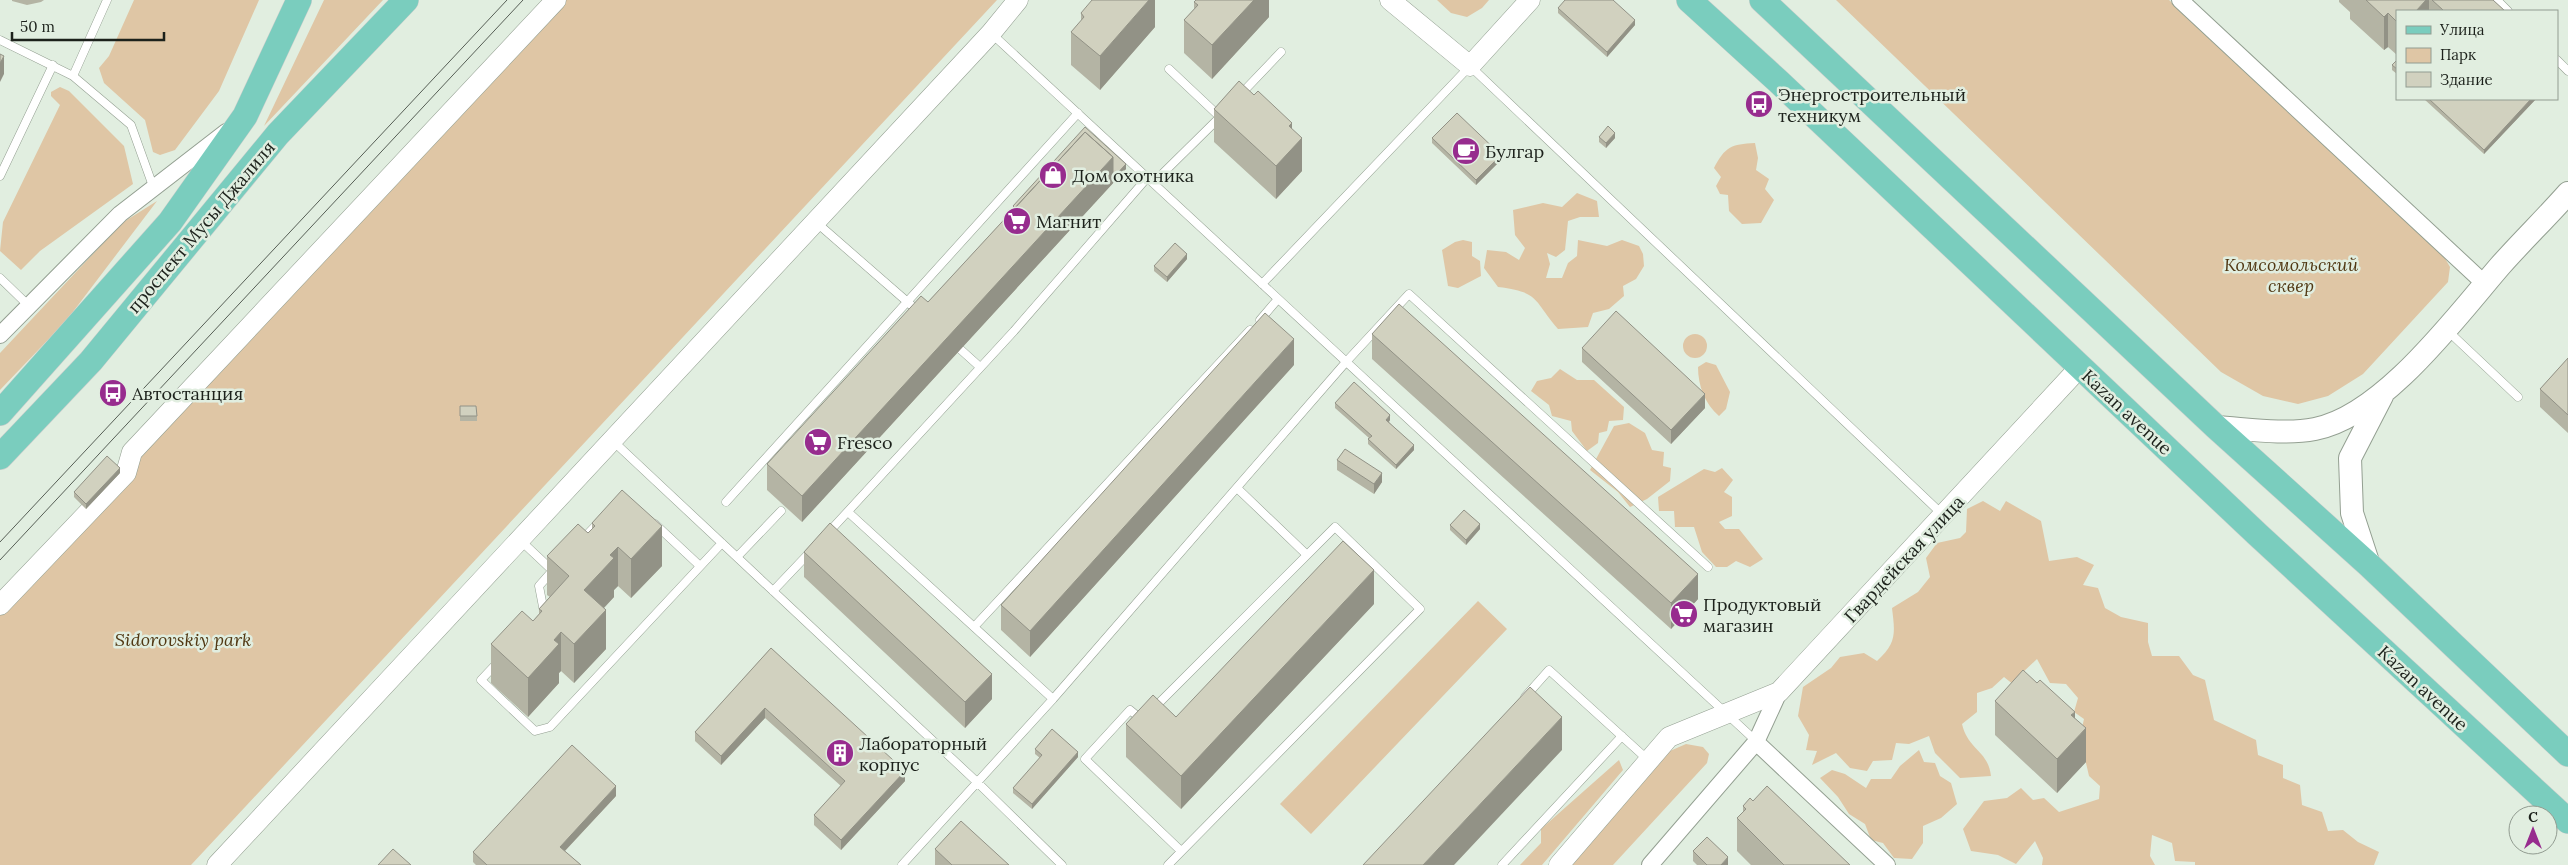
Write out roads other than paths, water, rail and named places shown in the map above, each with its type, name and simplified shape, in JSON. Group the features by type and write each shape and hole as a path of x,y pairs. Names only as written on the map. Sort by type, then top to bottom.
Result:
{"main road":[{"name":"проспект Мусы Джалиля","path":"0,413 170,222 245,116 299,0"},
{"name":"проспект Мусы Джалиля","path":"0,457 91,361 278,134 406,0"},
{"name":"Kazan avenue","path":"1689,0 1780,82 2080,368 2568,821"},
{"path":"1762,0 2216,427 2369,565 2563,746"},
{"path":"2216,427 2271,431 2314,429 2346,418 2382,395 2446,329 2568,194"},
{"path":"2369,565 2352,513 2350,458 2382,395"}],"street":[{"path":"0,605 126,473 132,452 556,0"},
{"path":"217,865 991,33 1018,0"},
{"path":"1390,0 1470,66 1530,0"},
{"path":"2180,0 2485,284"},
{"path":"0,335 120,214 245,116"},
{"name":"Гвардейская улица","path":"1559,865 1669,737 1780,692 2080,368"},
{"path":"1650,865 1756,742 1780,692"},
{"path":"1756,742 1887,865"}],"lane":[{"path":"73,76 107,0"},
{"path":"2497,0 2507,10"},
{"path":"991,33 1756,742"},
{"path":"0,40 73,76 131,125 154,189"},
{"path":"1233,102 1281,52"},
{"path":"2558,61 2568,71"},
{"path":"0,176 53,65"},
{"path":"1262,284 1470,66 1944,516"},
{"path":"1169,69 1220,117"},
{"path":"821,541 1150,180 1226,110"},
{"path":"726,502 1078,113"},
{"path":"815,222 926,318"},
{"path":"0,278 29,306"},
{"path":"902,865 1053,699 1346,362 1409,294 1708,567"},
{"path":"974,627 1278,299"},
{"path":"2446,329 2518,397"},
{"path":"960,349 980,368"},
{"path":"613,441 978,783 1062,865"},
{"path":"1237,488 1307,555"},
{"path":"737,557 781,511"},
{"path":"848,512 1053,699"},
{"path":"572,550 604,516"},
{"path":"652,521 700,566"},
{"path":"1168,865 1420,609 1335,527 1142,720 1130,710 1085,759 1181,851"},
{"path":"520,540 553,571"},
{"path":"500,659 481,680 535,731 550,727 722,543"},
{"path":"773,591 814,548"},
{"path":"539,618 546,611 539,586 559,564"},
{"path":"1517,706 1549,670 1649,761"},
{"path":"1502,865 1622,736"}],"tram line":[{"path":"0,542 507,0"},
{"path":"0,560 523,0"}],"place":[{"name":"Энергостроительный техникум","path":"1759,104"},
{"name":"Булгар","path":"1466,151"},
{"name":"Дом охотника","path":"1053,175"},
{"name":"Магнит","path":"1017,221"},
{"name":"Автостанция","path":"113,393"},
{"name":"Fresco","path":"818,442"},
{"name":"Продуктовый магазин","path":"1684,614"},
{"name":"Лабораторный корпус","path":"840,753"}],"park label":[{"name":"Комсомольский сквер","path":"2291,274"},
{"name":"Sidorovskiy park","path":"183,639"}]}
